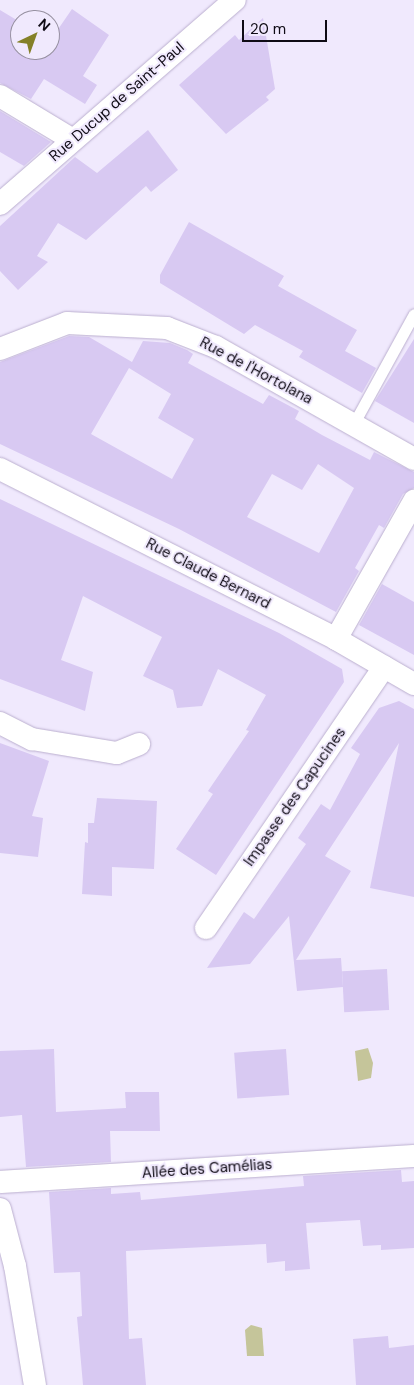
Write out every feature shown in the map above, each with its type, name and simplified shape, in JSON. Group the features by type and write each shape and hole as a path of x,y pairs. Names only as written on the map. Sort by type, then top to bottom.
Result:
{"street":[{"name":"Rue Ducup de Saint-Paul","path":"0,204 235,0"},
{"path":"0,96 73,140"},
{"name":"Rue de l'Hortolana","path":"0,349 67,323 167,328 216,347 354,423 414,460"},
{"name":"Rue Claude Bernard","path":"0,469 336,639 414,684"},
{"path":"336,639 414,501"},
{"name":"Impasse des Capucines","path":"206,928 384,667"},
{"path":"0,723 32,739 117,753 139,744"},
{"name":"Allée des Camélias","path":"0,1182 414,1156"},
{"path":"0,1209 16,1266 36,1385"}],"lane":[{"path":"354,423 414,314"}],"shaded area":[{"path":"368,1048 373,1063 371,1078 358,1081 355,1051"},
{"path":"251,1325 262,1328 264,1356 247,1356 245,1330"}],"building":[{"path":"72,9 109,35 83,76 97,85 85,104 44,79 31,99 0,83 0,10 10,16 10,60 60,60 60,26"},
{"path":"263,18 275,89 266,97 269,100 226,134 179,85 235,35 239,40"},
{"path":"0,111 51,142 24,166 0,152"},
{"path":"148,130 178,170 151,192 146,186 86,240 58,223 37,256 48,262 18,290 0,271 0,226 75,157 97,173"},
{"path":"189,222 284,276 278,286 357,330 345,351 376,368 362,393 299,357 303,351 255,325 244,334 160,283 160,275"},
{"path":"69,336 89,337 132,362 143,341 170,343 193,354 188,363 263,404 269,395 299,411 295,419 322,435 370,460 374,452 414,472 414,488 403,494 384,528 379,525 355,568 359,571 336,612 179,529 0,444 0,362","holes":["129,368 171,394 158,418 194,439 172,479 91,434","318,464 354,488 319,553 247,517 272,474 302,490"]},
{"path":"414,339 414,423 375,401"},
{"path":"0,499 279,633 342,669 344,682 216,875 176,849 213,794 208,791 249,731 246,730 266,695 218,669 202,706 177,708 173,690 143,676 162,637 83,596 61,660 93,672 85,711 0,679"},
{"path":"382,584 414,602 414,655 359,625"},
{"path":"399,701 414,709 414,897 370,888 399,743 325,856 351,871 296,960 341,958 343,987 297,991 289,916 250,964 207,968 244,912 254,919 306,844 298,838 321,804 330,810 360,754 351,748 379,708"},
{"path":"0,743 49,761 32,816 43,818 38,857 0,853"},
{"path":"97,798 157,801 154,869 112,867 112,896 82,894 85,842 88,843 88,823 94,823"},
{"path":"387,969 389,1010 344,1012 342,971"},
{"path":"54,1049 56,1112 126,1108 125,1092 159,1092 160,1131 110,1131 111,1162 26,1167 22,1115 0,1117 0,1051"},
{"path":"286,1049 289,1095 237,1099 234,1053"},
{"path":"401,1170 402,1182 414,1181 414,1248 381,1250 381,1245 363,1246 360,1220 306,1223 310,1269 285,1271 285,1261 267,1263 266,1244 126,1251 129,1339 142,1338 146,1385 83,1385 77,1317 82,1316 80,1272 54,1273 49,1192 111,1188 111,1194 140,1192 141,1200 304,1186 303,1176"},
{"path":"388,1336 389,1348 414,1345 414,1385 356,1385 353,1339"}]}
